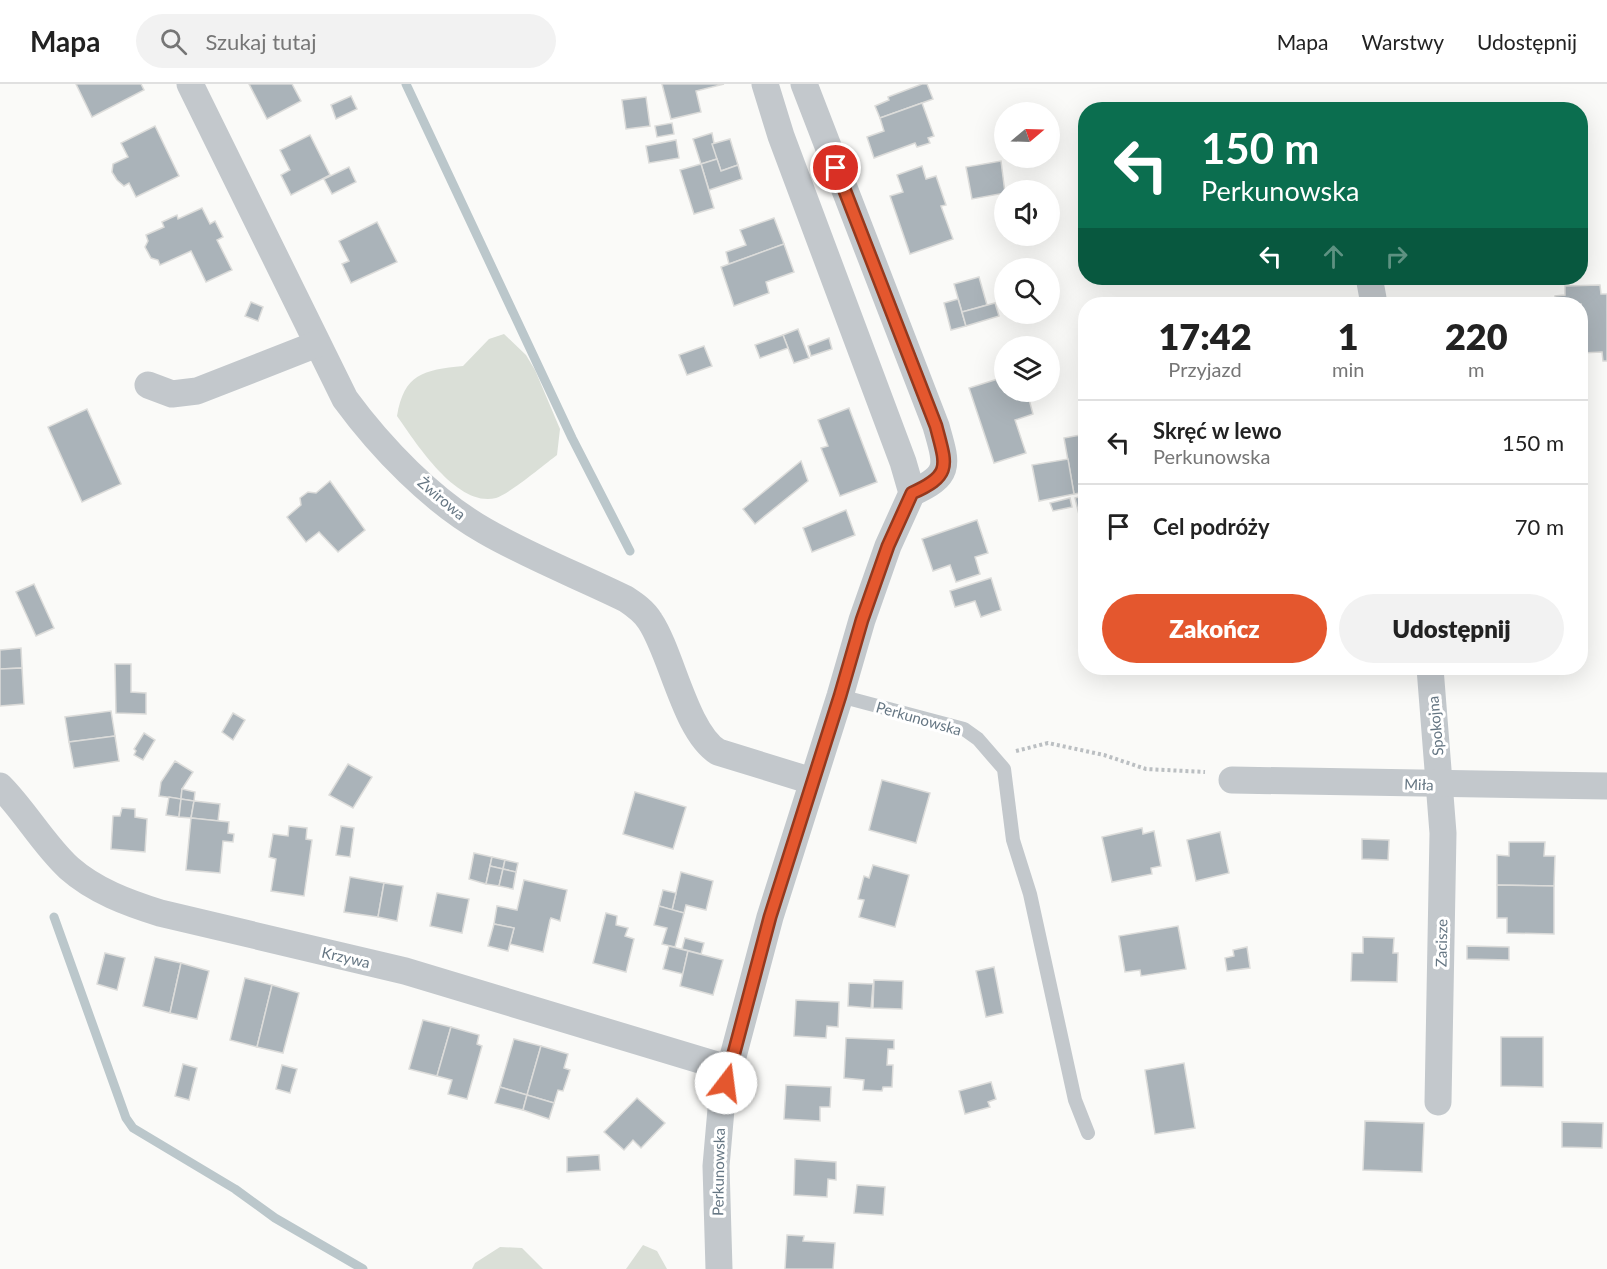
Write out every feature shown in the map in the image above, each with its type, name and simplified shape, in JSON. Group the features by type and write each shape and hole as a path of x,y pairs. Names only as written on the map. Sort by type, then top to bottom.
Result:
{"street":[{"name":"Żwirowa","path":"190,84 345,399 375,438 456,513 511,544 626,599 641,610 656,633 696,724 710,747 718,752 812,781"},
{"path":"765,84 781,136 903,462 912,493 936,483 944,467 941,444 804,84"},
{"path":"148,385 172,394 197,391 317,344"},
{"name":"Perkunowska","path":"719,1269 716,1166 722,1098 770,917 862,620 888,546 912,493"},
{"name":"Spokojna","path":"1431,675 1439,784"},
{"name":"Miła","path":"1232,780 1607,786"},
{"name":"Zacisze","path":"1438,1101 1443,833 1439,784"},
{"name":"Krzywa","path":"0,786 70,868 102,891 129,903 160,913 405,971 730,1069"}],"lane":[{"name":"Perkunowska","path":"840,696 964,729 995,756 1004,769 1013,840 1030,894 1075,1100 1088,1133"}],"path":[{"path":"995,756 1048,744 1104,755 1146,769 1192,770 1232,780"}],"shaded area":[{"path":"504,334 526,355 535,370 560,429 557,455 502,496 481,498 453,484 439,471 397,416 400,402 410,383 426,373 463,366 489,339"},
{"path":"643,1245 657,1251 667,1269 626,1269"},
{"path":"500,1247 522,1248 543,1269 472,1269 475,1263"}],"building":[{"path":"76,84 141,84 144,90 92,117"},
{"path":"249,84 292,84 301,101 267,119"},
{"path":"662,84 724,84 696,91 701,112 671,119"},
{"path":"927,84 933,99 880,118 875,106 889,100 888,97"},
{"path":"351,96 357,109 336,119 331,105"},
{"path":"646,97 650,126 626,129 622,100"},
{"path":"922,103 934,136 928,138 930,143 917,147 915,143 874,158 867,137 884,131 880,118"},
{"path":"672,123 674,134 657,137 655,126"},
{"path":"155,126 179,176 136,197 129,183 124,186 117,180 112,172 113,164 128,157 121,143"},
{"path":"712,133 717,159 701,164 693,139"},
{"path":"310,135 330,175 291,195 281,175 290,170 280,150"},
{"path":"730,139 738,165 721,171 712,144"},
{"path":"676,140 679,158 649,163 646,146"},
{"path":"717,159 721,171 738,165 742,179 709,190 701,164"},
{"path":"994,162 994,168 1002,168 1003,180 994,180 994,195 972,199 966,167"},
{"path":"701,164 714,208 694,214 680,170"},
{"path":"922,166 926,179 936,176 946,205 941,206 953,239 910,254 890,196 903,192 897,175"},
{"path":"349,167 356,182 332,194 324,179"},
{"path":"202,208 210,224 215,221 223,237 217,240 232,270 206,282 191,251 160,265 158,260 151,258 145,247 148,241 146,235 164,227 162,222 177,215 178,219"},
{"path":"774,218 784,244 729,264 726,252 746,245 740,230"},
{"path":"377,222 397,262 351,283 342,264 349,261 339,241"},
{"path":"784,244 794,272 766,282 769,293 734,306 721,267"},
{"path":"979,277 987,305 962,312 954,284"},
{"path":"1600,285 1601,294 1607,294 1607,361 1603,361 1602,352 1588,353 1588,297 1555,297 1565,295 1565,286"},
{"path":"958,299 966,326 951,330 944,303"},
{"path":"251,302 263,307 258,321 245,316"},
{"path":"994,303 994,318 966,326 962,312"},
{"path":"798,329 809,358 794,363 783,335"},
{"path":"783,335 788,348 760,358 755,345"},
{"path":"829,338 832,349 811,356 808,346"},
{"path":"704,346 712,366 687,375 679,355"},
{"path":"994,380 994,402 1030,402 1033,414 1015,420 1026,453 994,463 969,388"},
{"path":"849,408 877,482 840,496 821,448 828,446 818,420"},
{"path":"87,409 121,484 82,502 48,427"},
{"path":"1078,435 1078,493 1074,494 1064,438"},
{"path":"1068,459 1074,494 1039,501 1032,465"},
{"path":"801,461 808,481 755,524 743,509"},
{"path":"330,481 365,530 338,552 319,532 306,542 287,517 301,505 300,498 308,492 316,493"},
{"path":"1070,498 1072,507 1053,511 1050,503"},
{"path":"846,510 855,535 812,552 803,528"},
{"path":"977,520 988,553 975,557 980,574 956,582 950,565 933,571 922,539"},
{"path":"991,578 1001,610 981,617 975,601 955,607 950,591"},
{"path":"34,584 54,628 36,636 16,592"},
{"path":"21,648 22,668 0,669 0,650"},
{"path":"115,664 131,664 131,692 146,693 146,714 116,713"},
{"path":"22,668 24,704 0,706 0,669"},
{"path":"111,711 115,736 69,742 65,717"},
{"path":"233,713 245,720 233,740 222,732"},
{"path":"144,733 155,740 143,760 134,755 136,751 134,749"},
{"path":"115,736 119,761 74,768 69,742"},
{"path":"175,761 193,772 182,789 181,799 159,796 161,782"},
{"path":"348,764 372,777 353,808 329,795"},
{"path":"882,780 930,793 916,843 869,830"},
{"path":"182,789 195,792 194,801 181,799"},
{"path":"635,792 686,807 673,849 623,834"},
{"path":"169,797 181,799 179,817 166,815"},
{"path":"181,799 194,801 191,818 179,817"},
{"path":"194,801 220,804 218,821 191,818"},
{"path":"122,808 135,809 135,817 147,819 145,852 111,849 113,816 120,816"},
{"path":"191,818 229,822 228,833 234,834 233,842 223,841 220,873 186,870"},
{"path":"289,826 307,828 306,839 312,840 304,896 271,891 276,859 269,857 273,834 288,836"},
{"path":"341,826 354,828 350,857 336,855"},
{"path":"1142,828 1143,834 1154,831 1161,866 1151,868 1152,874 1112,882 1102,837"},
{"path":"1220,832 1229,873 1196,881 1187,840"},
{"path":"1362,839 1389,840 1388,860 1362,859"},
{"path":"1509,842 1545,842 1544,856 1555,856 1554,886 1497,885 1497,855 1509,856"},
{"path":"474,853 492,857 486,884 469,879"},
{"path":"492,857 505,860 503,869 490,866"},
{"path":"505,860 518,863 516,872 503,869"},
{"path":"873,865 909,875 895,927 859,917 864,900 858,899 864,876 869,878"},
{"path":"490,866 503,869 499,886 486,884"},
{"path":"503,869 516,872 513,889 499,886"},
{"path":"681,872 713,881 706,910 686,905 684,913 672,910"},
{"path":"350,877 384,883 378,917 344,912"},
{"path":"524,880 567,890 560,921 551,918 550,920 543,952 510,944 514,928 494,924 497,906 517,910"},
{"path":"384,883 403,886 397,921 378,917"},
{"path":"1497,885 1554,886 1554,934 1507,933 1507,918 1497,918"},
{"path":"663,890 676,893 672,910 659,906"},
{"path":"437,893 469,899 462,933 430,926"},
{"path":"659,906 684,913 675,947 662,944 667,928 654,925"},
{"path":"606,913 617,916 616,925 628,928 625,936 634,939 626,972 593,963"},
{"path":"494,924 514,928 508,951 488,946"},
{"path":"1178,926 1186,969 1141,976 1140,970 1125,972 1119,936"},
{"path":"1363,937 1394,938 1393,953 1398,953 1397,982 1351,981 1352,953 1363,953"},
{"path":"685,938 704,943 701,954 682,949"},
{"path":"669,946 688,951 683,974 663,969"},
{"path":"1467,946 1509,947 1509,960 1467,959"},
{"path":"1247,947 1250,968 1227,971 1225,958 1234,956 1233,950"},
{"path":"688,951 723,960 713,995 680,986"},
{"path":"105,953 125,958 117,990 97,984"},
{"path":"155,957 181,963 170,1013 143,1006"},
{"path":"181,963 209,971 197,1019 170,1013"},
{"path":"994,967 1003,1013 986,1017 976,971"},
{"path":"245,978 272,985 257,1047 230,1040"},
{"path":"874,980 903,981 902,1009 873,1008"},
{"path":"849,983 873,984 871,1008 848,1006"},
{"path":"272,985 299,993 283,1053 257,1047"},
{"path":"796,1000 839,1002 838,1027 827,1026 826,1038 794,1036"},
{"path":"423,1020 451,1027 437,1076 409,1069"},
{"path":"451,1027 479,1035 477,1044 482,1046 467,1099 448,1094 452,1080 437,1076"},
{"path":"1501,1037 1543,1037 1543,1087 1501,1086"},
{"path":"846,1038 894,1040 894,1049 888,1049 887,1065 893,1065 892,1087 883,1087 882,1091 863,1090 864,1080 844,1078"},
{"path":"514,1039 541,1046 527,1095 500,1087"},
{"path":"541,1046 568,1054 564,1068 570,1070 563,1091 558,1090 554,1103 527,1095"},
{"path":"1184,1063 1195,1128 1155,1134 1145,1070"},
{"path":"183,1064 197,1068 189,1100 175,1096"},
{"path":"282,1065 297,1069 290,1093 276,1089"},
{"path":"991,1082 996,1099 988,1102 990,1107 965,1114 959,1091"},
{"path":"786,1085 831,1087 830,1107 820,1107 820,1121 784,1119"},
{"path":"500,1087 527,1095 523,1110 495,1103"},
{"path":"527,1095 554,1103 549,1119 523,1110"},
{"path":"637,1098 665,1123 641,1148 633,1140 624,1150 604,1132"},
{"path":"1365,1121 1424,1123 1422,1172 1363,1170"},
{"path":"1562,1122 1603,1123 1602,1148 1562,1147"},
{"path":"599,1155 600,1170 567,1172 567,1157"},
{"path":"795,1159 836,1162 836,1180 828,1179 827,1197 794,1195"},
{"path":"857,1185 885,1187 883,1215 854,1213"},
{"path":"787,1235 804,1236 803,1241 835,1243 833,1269 785,1269"}],"waterway":[{"path":"406,84 572,438 630,551"},
{"path":"54,917 126,1118 133,1128 235,1189 275,1218 363,1269"}],"route":[{"path":"726,1083 770,917 862,620 888,546 912,493 936,483 944,467 944,453 936,426 836,168"}]}
